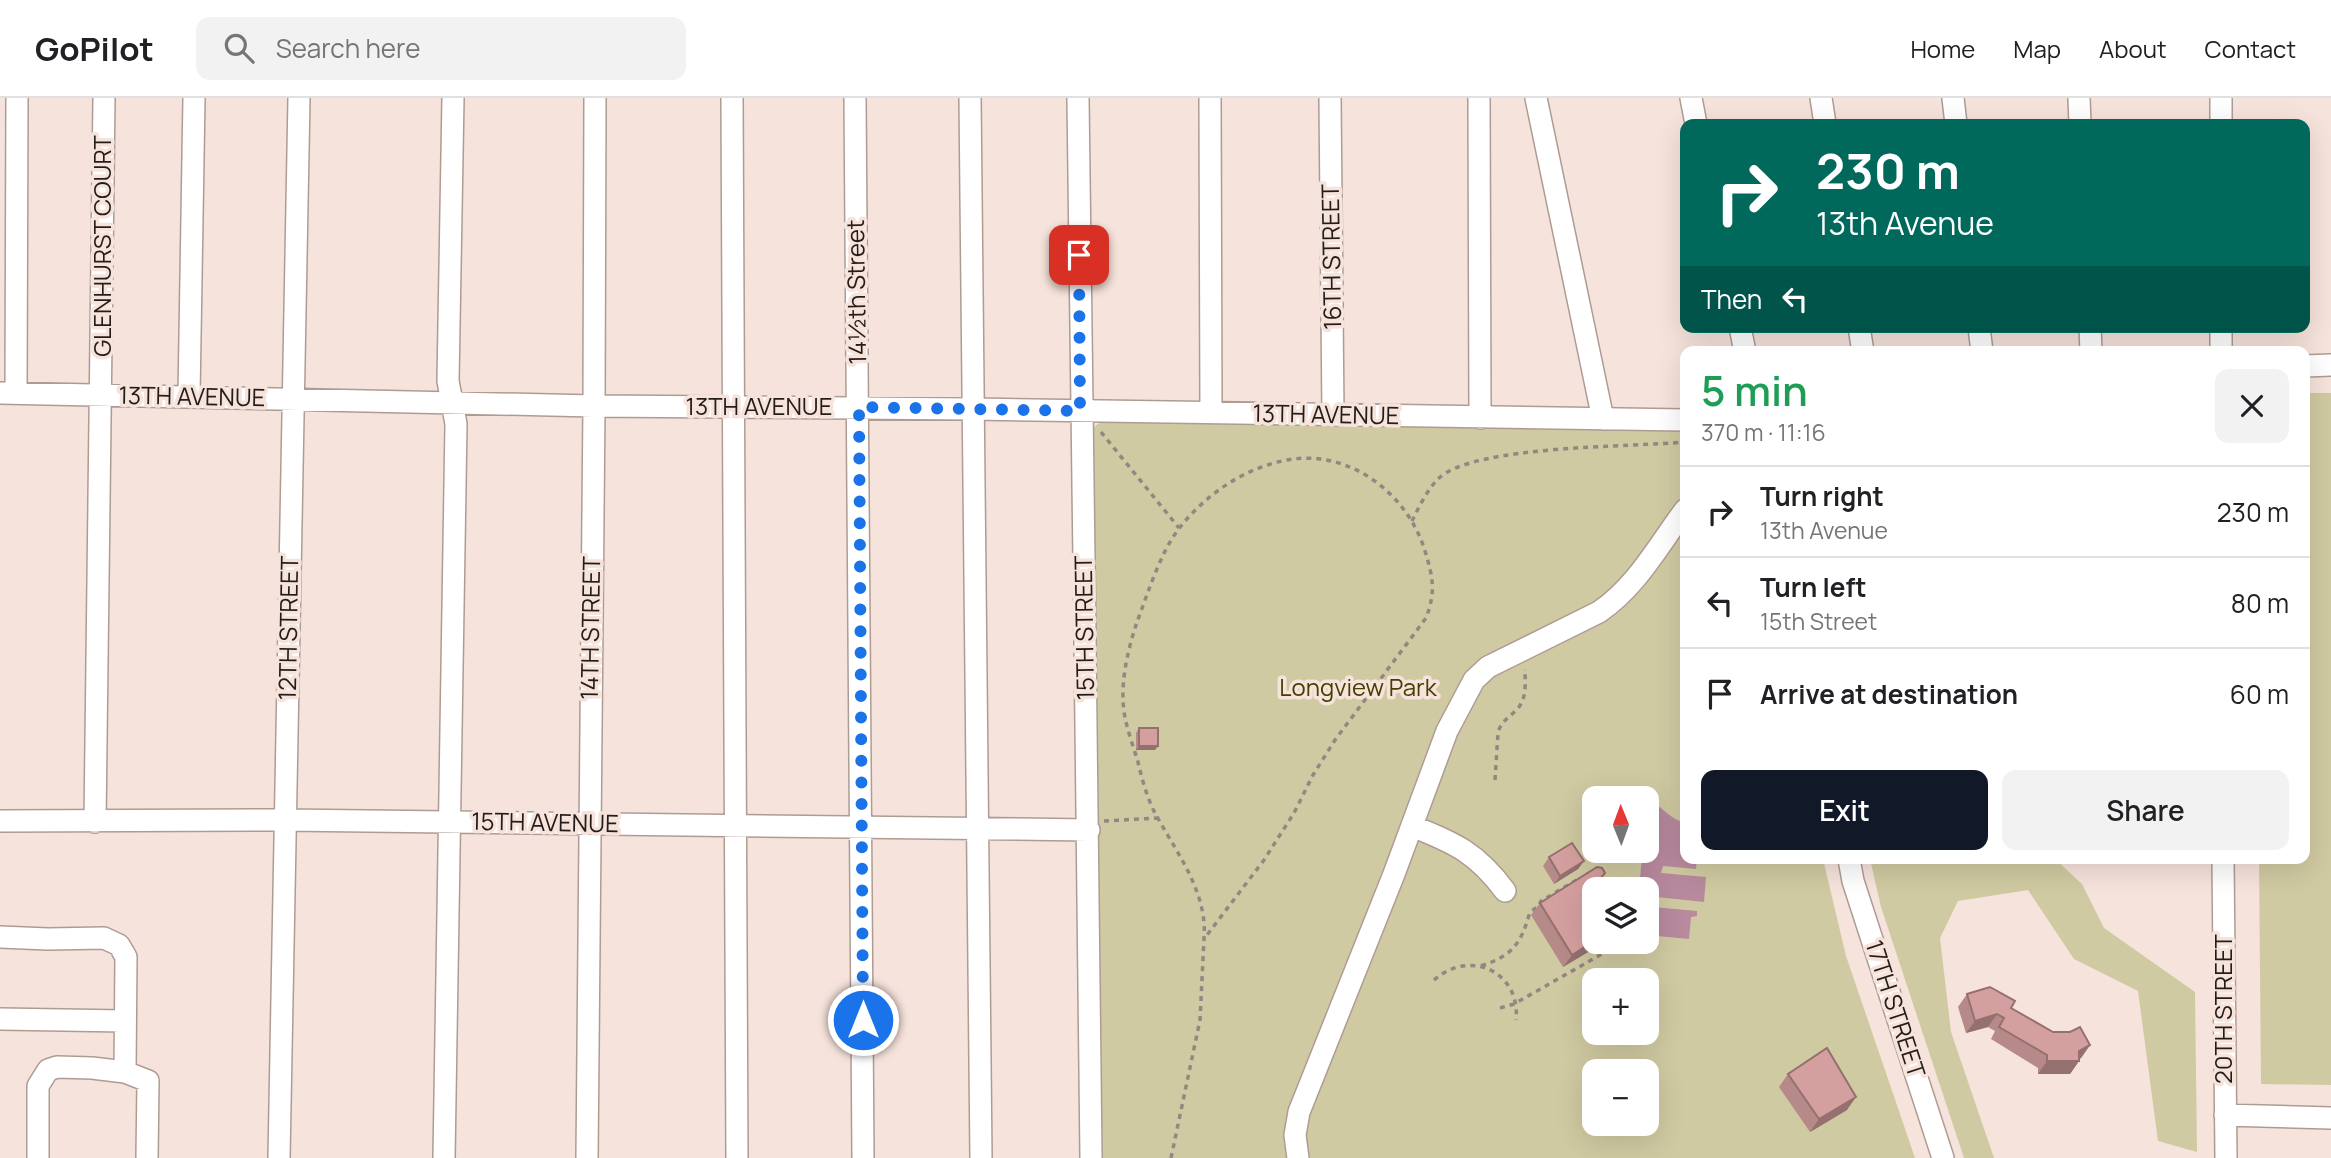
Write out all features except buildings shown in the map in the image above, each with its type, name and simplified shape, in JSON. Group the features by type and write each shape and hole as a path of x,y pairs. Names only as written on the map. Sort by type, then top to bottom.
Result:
{"street":[{"path":"8,393 17,98"},
{"name":"GLENHURST COURT","path":"95,822 104,98"},
{"path":"189,396 194,98"},
{"name":"12TH STREET","path":"279,1158 299,98"},
{"path":"444,1158 456,424 448,381 453,98"},
{"name":"14TH STREET","path":"587,1158 595,98"},
{"path":"732,98 737,1158"},
{"name":"14½th Street","path":"855,98 863,1158"},
{"path":"970,98 981,1158"},
{"name":"15TH STREET","path":"1078,98 1088,418 1091,1158"},
{"path":"1210,98 1211,413"},
{"name":"16TH STREET","path":"1330,98 1333,415"},
{"path":"1479,98 1480,418"},
{"path":"1536,98 1603,419"},
{"path":"1691,98 1695,119"},
{"path":"1821,98 1824,119"},
{"path":"1953,98 1955,119"},
{"path":"2079,98 2080,119"},
{"path":"2221,98 2221,119"},
{"path":"2310,366 2331,365"},
{"name":"13TH AVENUE","path":"8,393 594,406 973,409 1088,418 1211,413 1680,420"},
{"path":"1298,1158 1295,1135 1299,1112 1447,731 1474,680 1488,667 1599,612 1616,600 1637,578 1680,517"},
{"name":"15TH AVENUE","path":"0,821 450,821 979,830 1089,825"},
{"path":"1412,826 1465,849 1486,867 1505,891"},
{"name":"17TH STREET","path":"1850,864 1853,881 1943,1158"},
{"name":"20TH STREET","path":"2223,864 2226,1158"},
{"path":"0,937 104,938 119,945 126,957 125,1072"},
{"path":"0,1019 125,1021"},
{"path":"38,1158 38,1086 48,1070 57,1067 125,1072 148,1081 147,1158"},
{"path":"2225,1115 2331,1118"}],"path":[{"path":"1088,418 1179,528"},
{"path":"1412,521 1438,479 1464,463 1621,444 1645,446 1680,442"},
{"path":"1171,1158 1200,1020 1205,939 1203,910 1196,889 1153,810 1125,721 1125,673 1130,644 1148,593 1179,528 1208,497 1241,476 1284,460 1332,461 1367,475 1392,495 1412,521 1421,538 1432,572 1432,603 1426,618 1335,740 1264,860 1205,939"},
{"path":"1495,780 1500,726 1524,698 1523,650"},
{"path":"1089,825 1158,818"},
{"path":"1481,966 1509,953 1524,934 1530,912 1539,906 1541,901 1580,878"},
{"path":"1500,1008 1514,1004 1602,954"},
{"path":"1434,980 1454,967 1481,966 1494,972 1502,978 1514,1004 1516,1020"}],"green space":[{"path":"2310,393 2331,393 2331,1085 2261,1084 2259,864 2310,864"},
{"name":"Longview Park","path":"1107,420 1680,431 1680,864 1824,864 1846,956 1915,1158 1101,1158 1093,429 1096,425"},
{"path":"1871,864 2060,864 2082,884 2104,928 2195,992 2197,1152 2158,1141 2138,991 2074,959 2028,890 1958,901 1940,938 1951,1032 1994,1158 1964,1158 1881,907"}],"shaded area":[{"path":"1659,807 1680,821 1680,864 1696,864 1696,869 1663,866 1661,873 1706,877 1704,902 1659,897 1659,877 1640,877 1641,863 1659,863"},
{"path":"1659,908 1697,911 1697,916 1691,917 1689,939 1659,936"}],"route":[{"path":"863,1020 859,407 1080,411 1079,255"}]}
